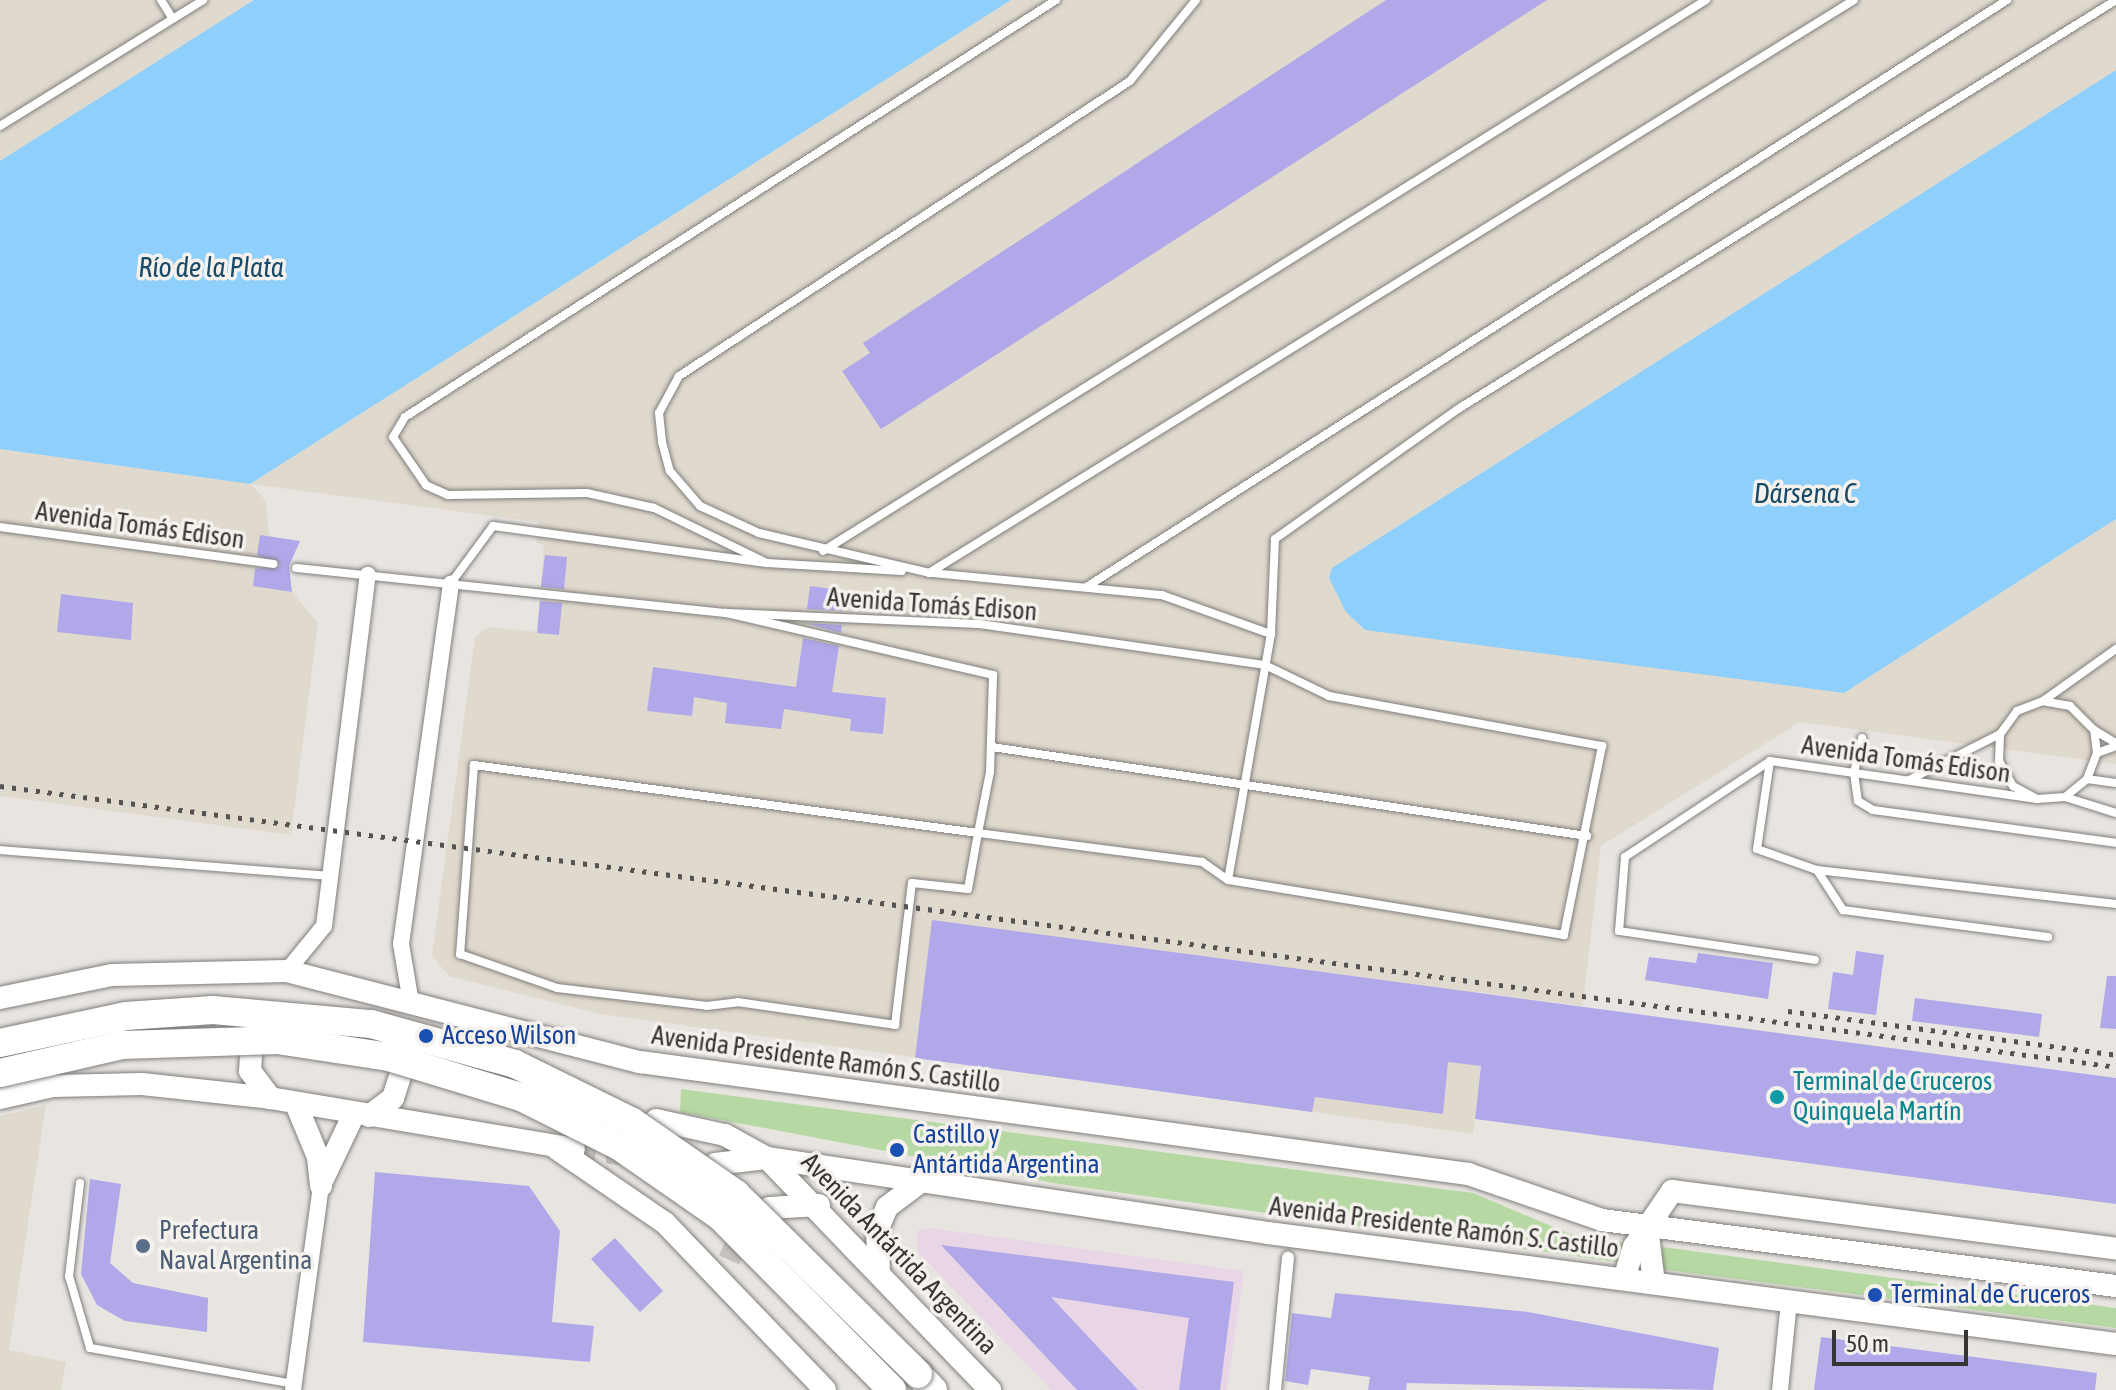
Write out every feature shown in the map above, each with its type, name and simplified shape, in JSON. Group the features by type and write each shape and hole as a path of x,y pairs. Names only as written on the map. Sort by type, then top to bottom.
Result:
{"highway":[{"path":"0,1043 126,1016 213,1010 371,1024 515,1064 631,1121 736,1194 926,1382"},
{"path":"0,1073 122,1045 277,1040 389,1057 521,1097 619,1146 721,1217 892,1390"}],"main road":[{"name":"Avenida Presidente Ramón S. Castillo","path":"0,998 112,975 287,971 410,997 640,1062 1468,1174 1579,1214 1647,1227 2116,1286"},
{"path":"251,1054 250,1071 270,1098"},
{"path":"321,1186 362,1115 393,1098 401,1074"},
{"path":"0,1098 85,1083 270,1098 574,1149"},
{"path":"296,1104 318,1157 321,1186"},
{"name":"Avenida Presidente Ramón S. Castillo","path":"656,1120 725,1135 767,1158"},
{"path":"550,1145 630,1192 732,1291 825,1390"},
{"name":"Avenida Presidente Ramón S. Castillo","path":"715,1164 767,1158 917,1184 2116,1344"},
{"name":"Avenida Antártida Argentina","path":"767,1158 819,1205 990,1390"},
{"path":"879,1273 877,1231 887,1207 917,1184"},
{"name":"Avenida Presidente Ramón S. Castillo","path":"1647,1227 1672,1191 2116,1249"},
{"path":"769,1208 819,1205"},
{"path":"1624,1279 1647,1227"},
{"path":"1647,1227 1654,1283"},
{"path":"729,1260 732,1291"}],"street":[{"path":"287,971 324,926 368,575"},
{"path":"410,997 401,944 451,583"},
{"path":"293,1387 321,1186"},
{"path":"1275,1390 1288,1258"},
{"path":"1780,1390 1789,1302"}],"lane":[{"path":"161,0 173,19"},
{"path":"0,126 203,0"},
{"path":"767,563 654,508 587,493 448,495 426,485 393,437 405,417 1056,0"},
{"path":"1196,0 1130,81 679,376 659,413 670,471 700,506 759,533 823,551 929,573 1854,0"},
{"path":"823,551 1706,0"},
{"path":"1088,586 2007,0"},
{"path":"1228,880 1271,634 1275,539 1458,409 2116,0"},
{"path":"451,583 493,526 767,563 929,573 1162,595 1271,634"},
{"name":"Avenida Tomás Edison","path":"0,527 274,564"},
{"name":"Avenida Tomás Edison","path":"296,568 726,613 980,624 1265,665 1329,696 1602,746 1587,836"},
{"path":"726,613 993,675 992,747 978,833 968,889 912,883 895,1025 738,1002 707,1006 557,988 460,954 474,765 978,833 1202,862 1228,880 1564,935 1587,836 992,747"},
{"path":"1908,780 2000,734 2017,711 2043,701 2116,649"},
{"path":"2043,701 2070,706 2094,730 2116,745"},
{"path":"2065,797 2087,779 2097,753 2094,730"},
{"path":"2000,734 2006,774 2037,799 2065,797 2116,813"},
{"path":"1862,738 1854,773 1858,801 1873,810 2116,843"},
{"path":"2097,753 2116,745"},
{"path":"1770,761 1757,849 1817,870 2116,904"},
{"path":"1770,761 1625,857 1619,931 1815,960"},
{"name":"Avenida Tomás Edison","path":"1770,761 2037,799"},
{"path":"2087,779 2116,783"},
{"path":"0,850 332,876"},
{"path":"1817,870 1843,910 2048,937"},
{"path":"80,1183 69,1276 90,1348 293,1387"}],"shaded area":[{"path":"0,0 254,0 0,161"},
{"path":"1011,0 2116,0 2116,70 1332,568 1329,578 1361,628 1844,693 2116,519 2116,764 1800,722 1601,846 1583,1006 1477,992 1468,1064 1481,1066 1473,1134 601,1014 449,976 432,956 475,637 489,627 537,632 544,545 537,543 538,522 251,484 266,501 269,536 279,538 272,589 292,592 318,623 291,835 0,796 0,449 250,484"},
{"path":"46,1105 9,1350 66,1362 61,1390 0,1390 0,1116"},
{"path":"930,1228 1244,1271 1227,1390 1051,1390 918,1252 917,1231"}],"green space":[{"path":"681,1089 1473,1193 1570,1234 1623,1243 1617,1262 1059,1184 680,1112"},
{"path":"1663,1247 2116,1308 2116,1328 1660,1269"}],"water":[{"name":"Río de la Plata","path":"254,0 1011,0 250,484 0,449 0,161"},
{"name":"Dársena C","path":"2116,70 2116,519 1844,693 1365,630 1346,612 1329,578 1332,568"}],"building":[{"path":"1386,0 1547,0 881,429 842,371 870,353 863,343"},
{"path":"260,535 300,541 289,566 292,592 253,586 255,569 281,566 257,555"},
{"path":"545,555 567,557 564,589 541,587"},
{"path":"810,586 847,591 844,611 807,609"},
{"path":"61,594 133,603 131,640 57,632"},
{"path":"540,601 562,603 559,635 537,633"},
{"path":"805,623 842,625 841,633"},
{"path":"803,638 839,646 832,692 886,698 883,734 850,731 851,719 784,709 781,729 725,723 727,703 694,697 692,716 647,711 653,667 796,687"},
{"path":"932,920 2116,1078 2116,1204 1475,1119 1481,1066 1448,1062 1443,1114 1315,1097 1312,1112 915,1058"},
{"path":"1856,951 1884,955 1876,1015 1828,1009 1833,972 1853,975"},
{"path":"1698,953 1773,963 1768,999 1645,980 1649,957 1696,963"},
{"path":"2107,976 2116,976 2116,1029 2100,1028"},
{"path":"1915,998 2042,1014 2039,1037 1912,1021"},
{"path":"375,1172 529,1186 560,1231 552,1322 594,1326 590,1362 363,1342"},
{"path":"90,1179 121,1184 110,1263 133,1283 208,1298 207,1332 125,1321 97,1305 81,1274"},
{"path":"615,1238 663,1291 640,1312 591,1259"},
{"path":"941,1245 1234,1282 1220,1390 1179,1390 1189,1318 1051,1297 1138,1390 1077,1390"},
{"path":"1335,1293 1528,1312 1719,1348 1713,1390 1407,1383 1406,1390 1368,1390 1370,1377 1311,1369 1308,1385 1285,1381 1292,1313 1331,1318"},
{"path":"1821,1337 2097,1373 2095,1390 1814,1390"}],"tunnel":[{"path":"27,1054 128,1031 253,1025"},
{"path":"479,1065 543,1092"},
{"path":"574,1149 629,1155"},
{"path":"729,1260 745,1224"}],"railway":[{"path":"0,786 2116,1067"},
{"path":"1788,1011 2116,1055"}],"place":[{"name":"Acceso Wilson","path":"426,1036"},
{"name":"Terminal de Cruceros Quinquela Martín","path":"1777,1097"},
{"name":"Castillo y Antártida Argentina","path":"897,1150"},
{"name":"Prefectura Naval Argentina","path":"143,1246"},
{"name":"Terminal de Cruceros","path":"1875,1295"}]}
